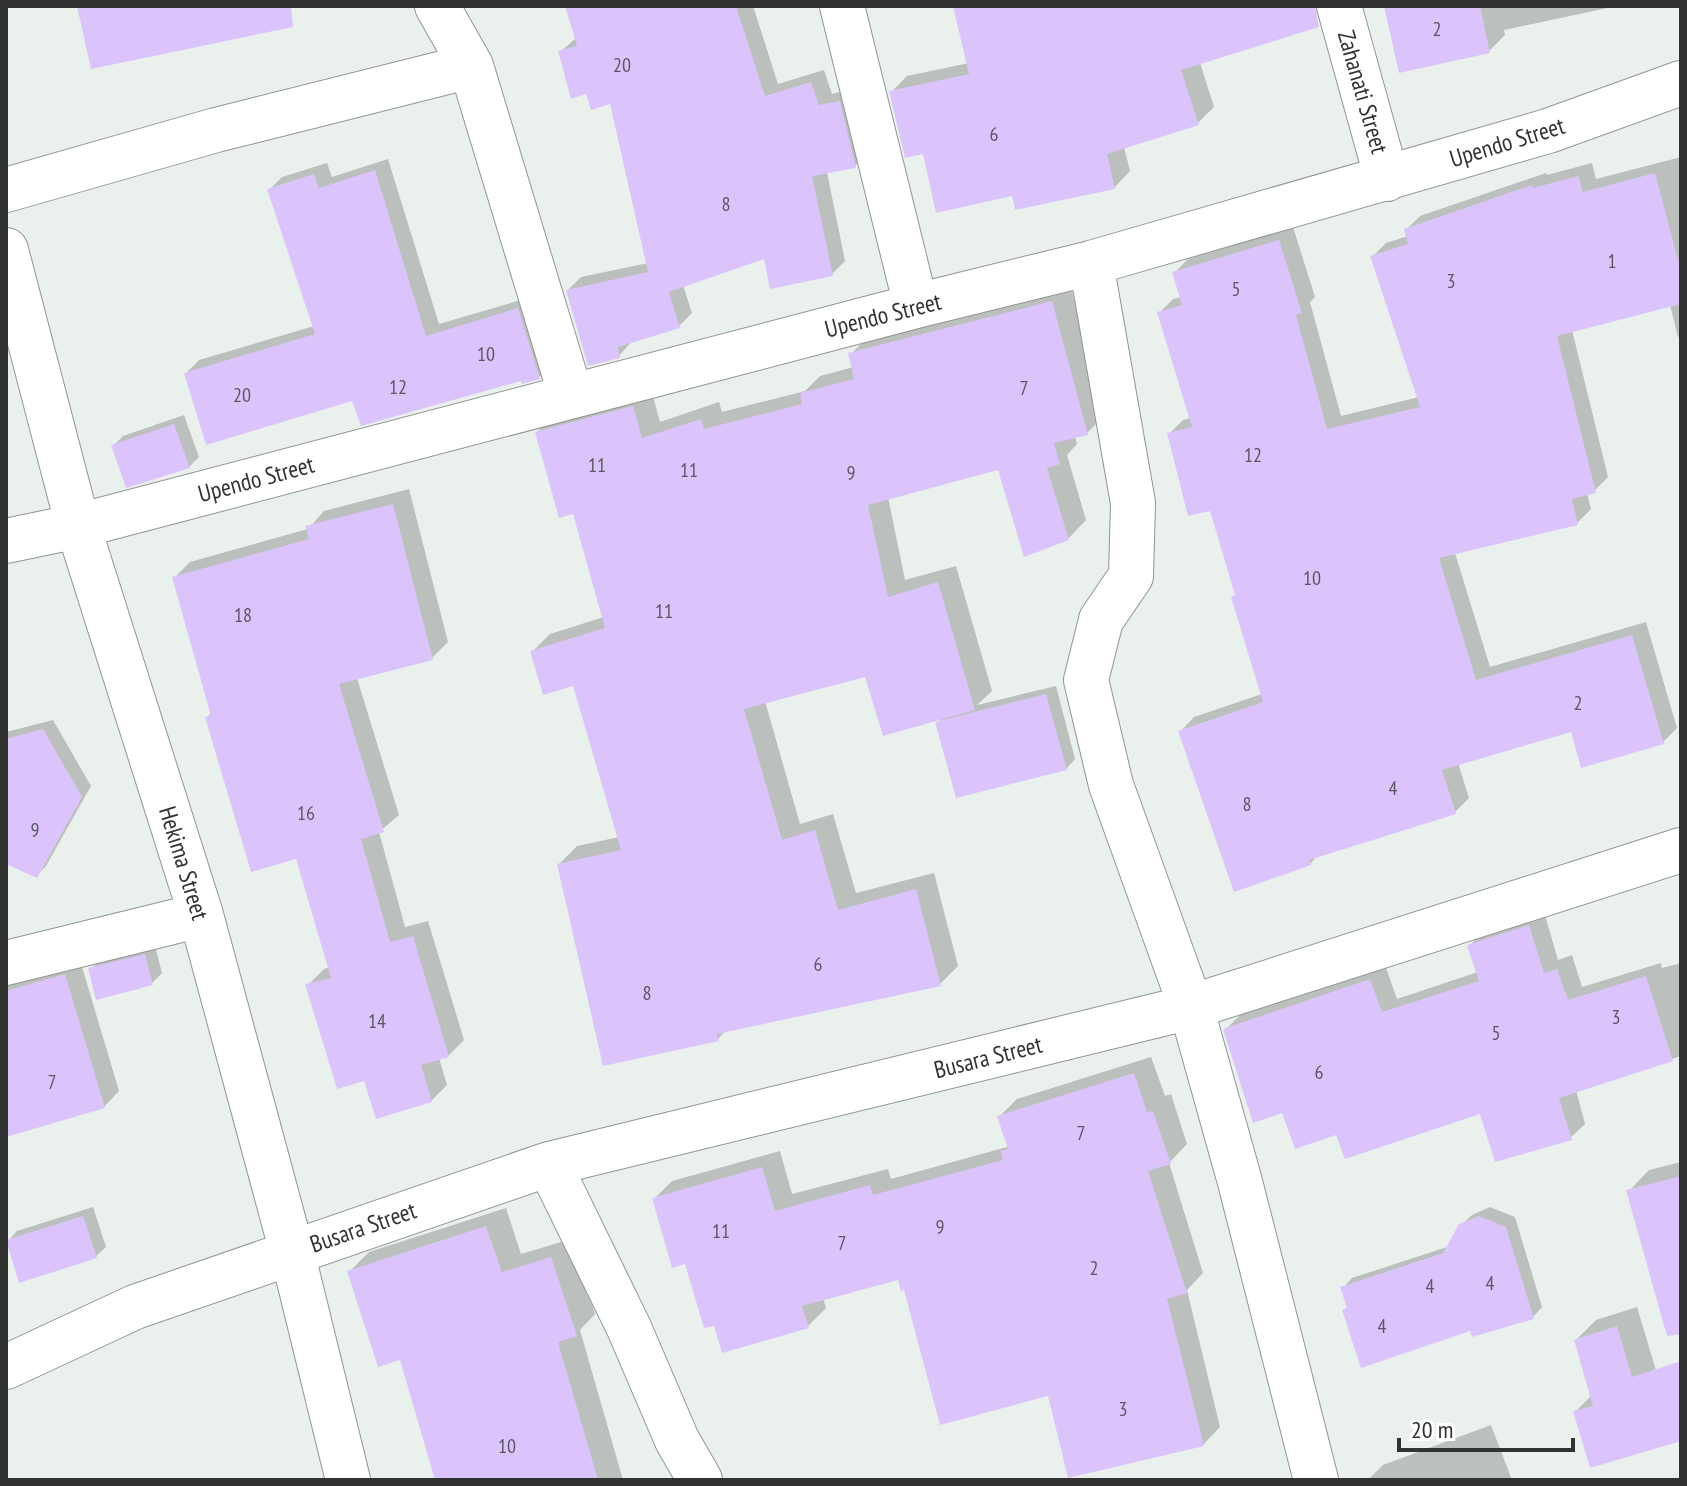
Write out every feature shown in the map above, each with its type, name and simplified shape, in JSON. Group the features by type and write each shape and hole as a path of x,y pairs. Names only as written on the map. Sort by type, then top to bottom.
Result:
{"street":[{"path":"437,6 471,66 571,396"},
{"path":"842,6 916,306"},
{"name":"Zahanati Street","path":"1339,6 1387,179"},
{"path":"6,190 216,130 471,66"},
{"name":"Upendo Street","path":"6,541 78,526 1091,263 1548,131 1681,83"},
{"name":"Hekima Street","path":"6,250 78,526 201,915 292,1252 348,1480"},
{"path":"1091,263 1133,503 1131,576 1101,620 1086,680 1111,785 1191,1007 1244,1197 1316,1480"},
{"name":"Busara Street","path":"6,1367 135,1307 549,1164 1191,1007 1681,850"},
{"path":"6,963 201,915"},
{"path":"549,1164 629,1328 677,1440 700,1480"}],"building":[{"path":"77,6 291,6 293,27 91,69"},
{"path":"565,6 736,6 765,96 811,82 819,105 840,101 856,168 812,176 833,276 770,289 764,259 669,292 680,328 618,347 620,358 588,366 566,290 648,272 610,104 591,110 586,94 571,99 558,51 577,46"},
{"path":"953,6 1315,6 1319,27 1181,70 1199,125 1107,154 1115,189 1015,210 1012,196 936,213 923,154 905,158 889,91 969,74"},
{"path":"1384,6 1480,6 1490,53 1399,73"},
{"path":"375,170 426,336 518,308 540,379 522,384 521,381 361,426 352,401 206,445 184,373 315,334 267,189 314,174 319,188"},
{"path":"1655,173 1681,271 1681,304 1557,336 1596,493 1572,499 1578,525 1439,558 1476,680 1632,635 1664,744 1581,768 1571,732 1442,770 1456,814 1309,860 1311,865 1234,892 1178,731 1263,702 1231,597 1235,595 1210,511 1188,516 1167,433 1192,427 1157,312 1182,305 1172,272 1279,240 1302,313 1296,315 1327,429 1420,407 1370,256 1408,244 1404,229 1532,185 1533,188 1578,176 1583,192"},
{"path":"1052,301 1088,435 1054,443 1060,464 1047,468 1069,540 1024,557 998,470 868,505 888,597 938,582 975,710 883,736 865,677 744,709 782,840 815,830 838,910 916,889 941,986 717,1034 719,1041 603,1066 557,864 621,850 573,686 543,695 530,651 605,628 573,514 559,518 535,432 633,406 642,438 701,419 704,429 802,404 800,393 854,379 848,353"},
{"path":"174,424 190,468 126,488 111,445"},
{"path":"393,504 433,660 339,684 384,832 361,839 390,942 413,936 449,1057 421,1065 432,1102 376,1119 364,1081 337,1089 305,984 331,978 296,859 251,872 205,717 211,716 172,577 309,539 305,526"},
{"path":"1046,694 1067,770 956,798 935,722"},
{"path":"43,729 82,797 37,878 6,864 6,739"},
{"path":"1529,925 1544,973 1557,969 1568,1000 1646,976 1673,1061 1559,1098 1572,1140 1495,1162 1480,1114 1345,1159 1336,1135 1295,1149 1282,1113 1253,1123 1223,1029 1370,979 1382,1012 1479,981 1467,945"},
{"path":"145,954 153,985 96,1000 88,968"},
{"path":"65,974 105,1108 6,1137 6,991"},
{"path":"1134,1073 1147,1112 1153,1111 1171,1164 1148,1171 1187,1293 1167,1299 1204,1446 1068,1478 1048,1396 940,1425 904,1290 901,1291 898,1280 802,1306 809,1328 722,1353 714,1326 704,1328 685,1264 672,1268 652,1198 762,1167 775,1211 870,1185 873,1195 1003,1160 1000,1151 1008,1149 997,1116"},
{"path":"1681,1176 1681,1334 1667,1336 1626,1190"},
{"path":"83,1216 97,1258 19,1283 6,1240"},
{"path":"1479,1216 1506,1227 1534,1319 1472,1337 1470,1331 1361,1368 1342,1310 1347,1308 1340,1287 1443,1253 1459,1224"},
{"path":"486,1226 502,1272 551,1257 577,1336 558,1342 598,1480 435,1480 400,1360 378,1367 347,1271"},
{"path":"1617,1326 1632,1377 1681,1361 1681,1441 1590,1468 1573,1411 1593,1406 1574,1340"}]}
